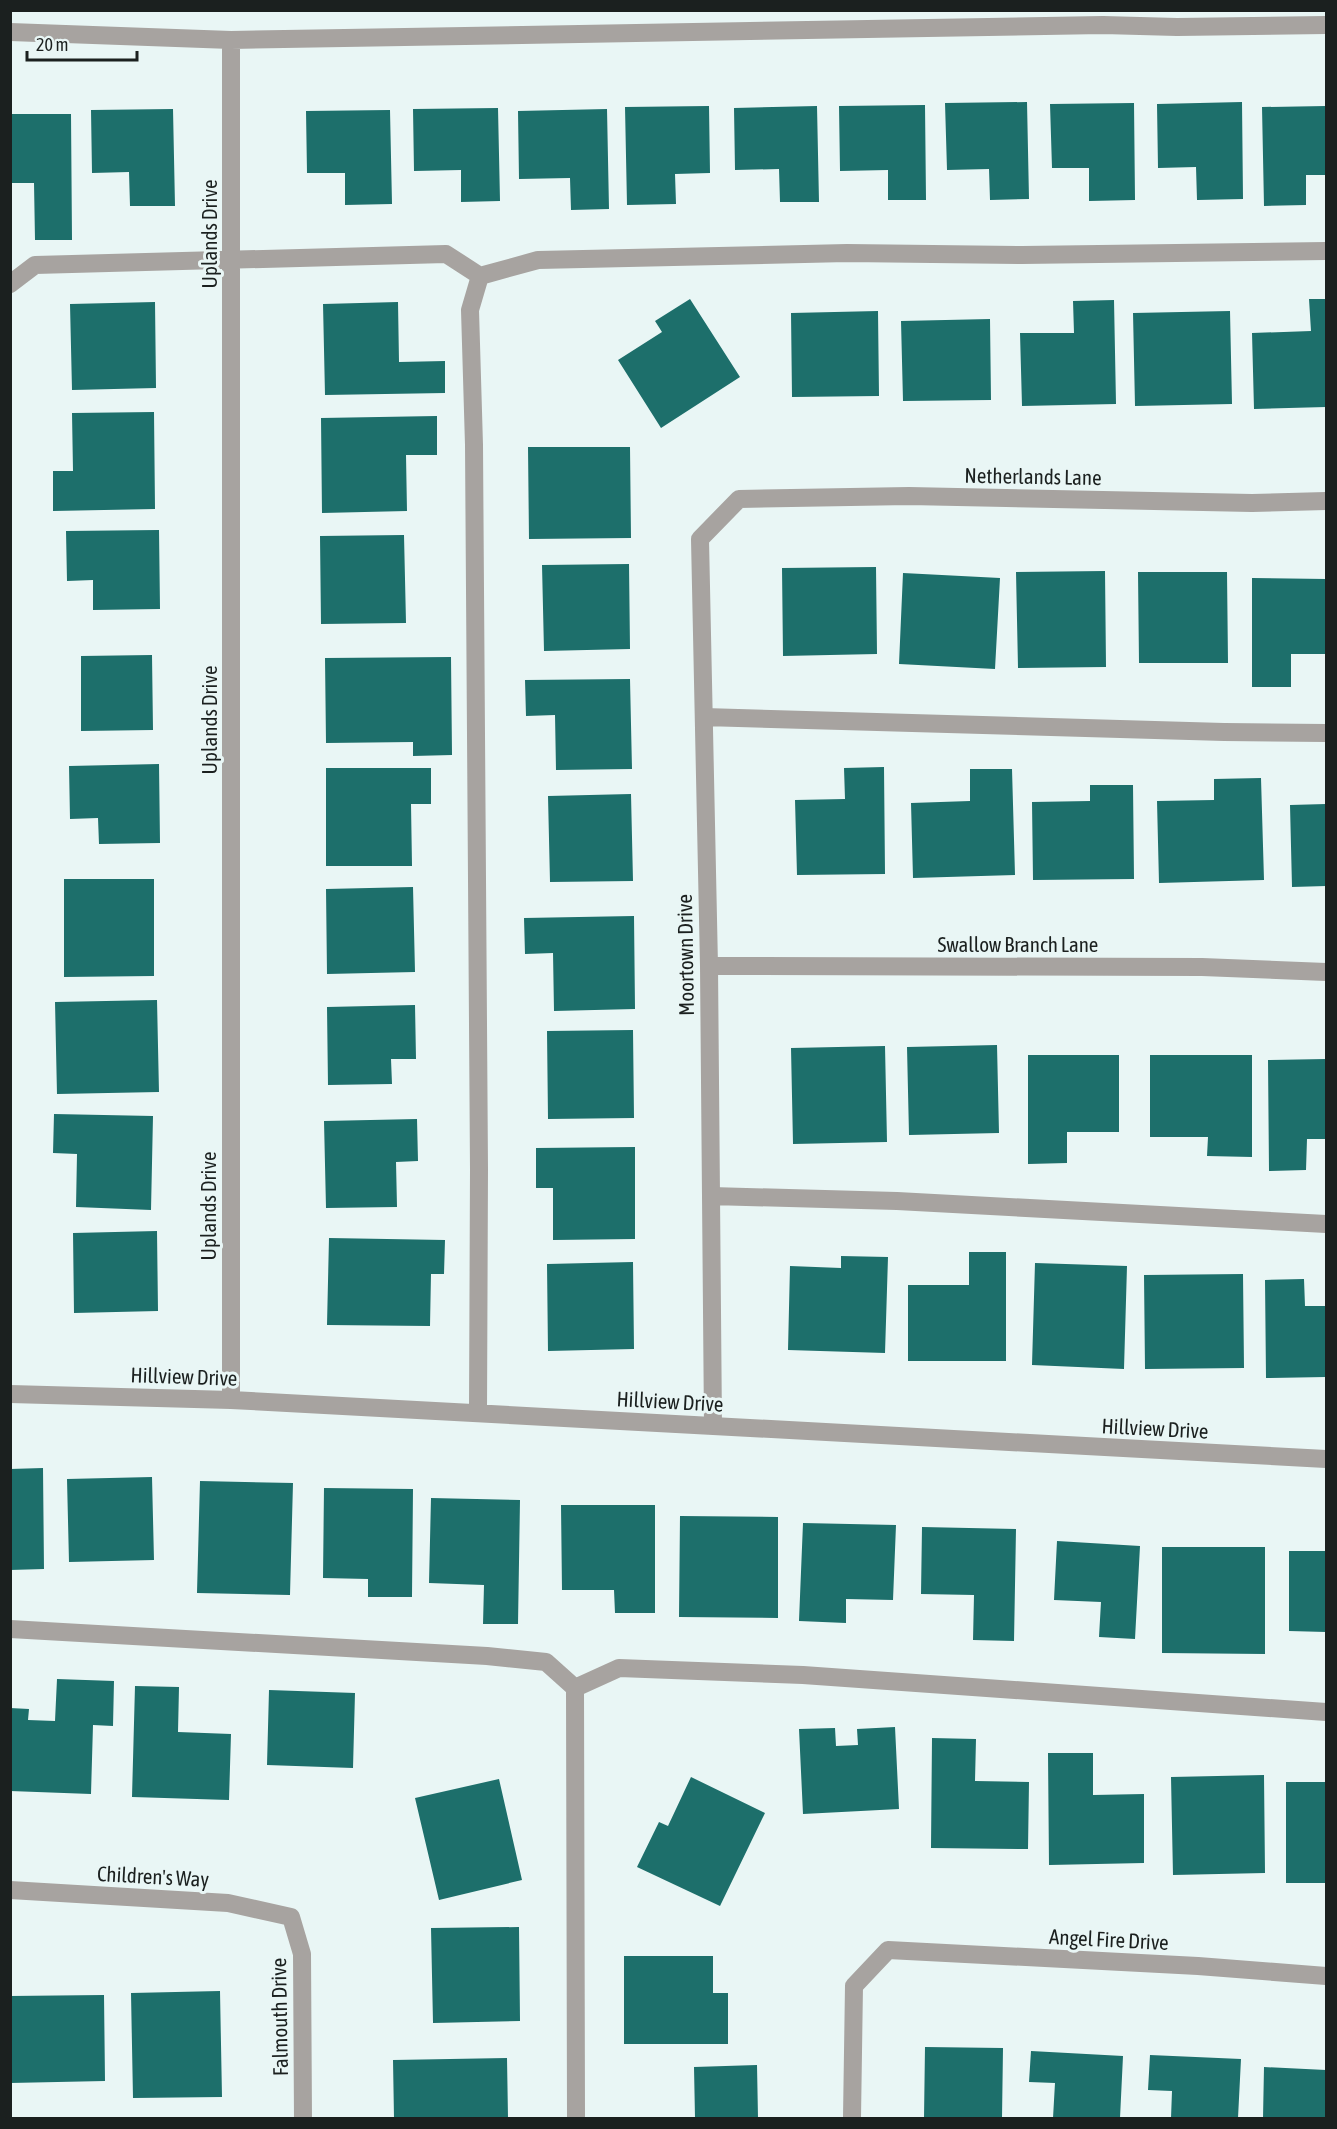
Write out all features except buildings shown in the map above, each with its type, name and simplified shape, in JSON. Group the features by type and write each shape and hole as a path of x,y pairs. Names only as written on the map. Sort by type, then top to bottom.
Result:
{"street":[{"path":"10,32 231,40 1103,18 1177,27 1326,24"},
{"name":"Uplands Drive","path":"231,40 231,1400"},
{"path":"10,284 35,265 446,254 480,276 538,260 847,253 1022,255 1326,251"},
{"path":"478,1413 479,1168 474,445 470,310 480,276"},
{"name":"Netherlands Lane","path":"739,499 909,496 1252,503 1326,501"},
{"name":"Moortown Drive","path":"713,1426 700,540 739,499"},
{"path":"704,717 1326,733"},
{"name":"Swallow Branch Lane","path":"708,966 1190,967 1326,972"},
{"path":"711,1196 897,1201 1326,1224"},
{"name":"Hillview Drive","path":"10,1394 231,1400 1326,1459"},
{"path":"10,1629 487,1656 546,1662 575,1688 576,2118"},
{"path":"575,1688 619,1668 803,1675 1326,1712"},
{"name":"Children's Way","path":"10,1890 228,1903 291,1917"},
{"name":"Falmouth Drive","path":"291,1917 302,1954 303,2118"},
{"name":"Angel Fire Drive","path":"852,2118 854,1986 888,1950 1198,1966 1326,1976"}]}
